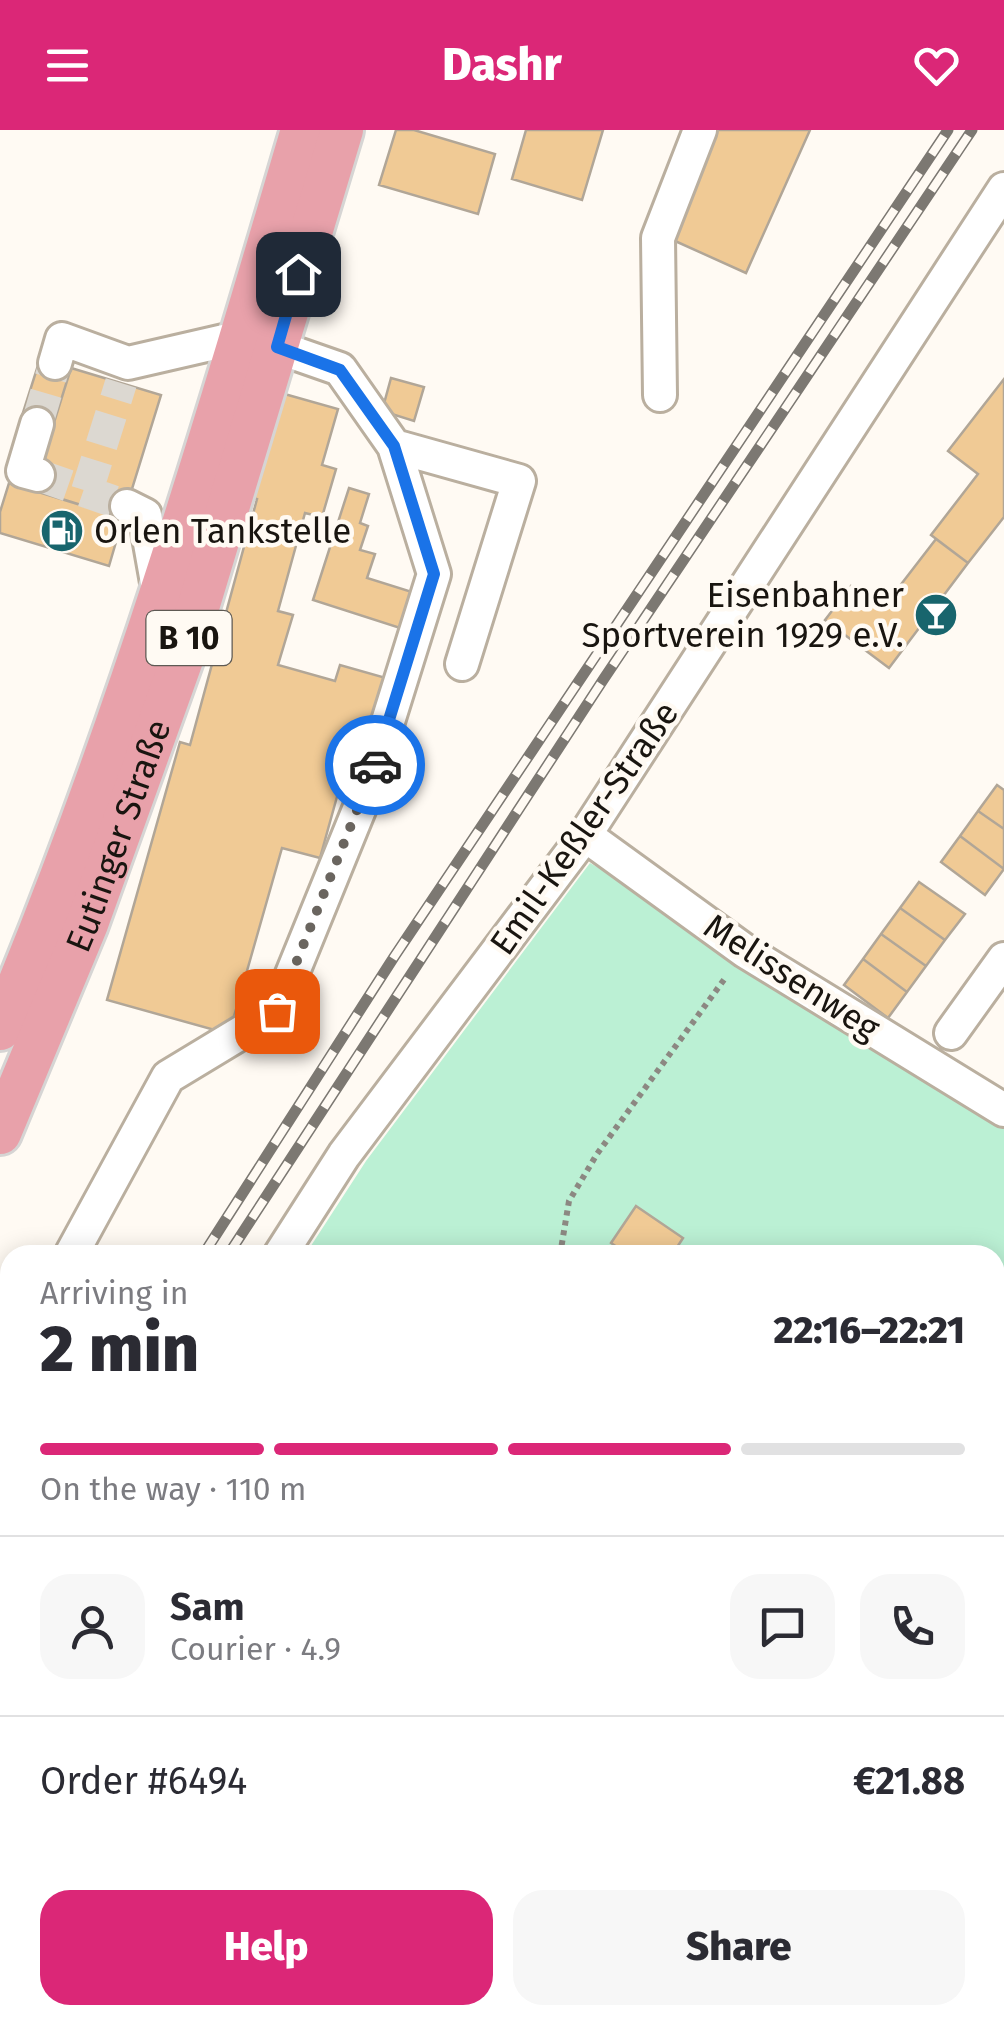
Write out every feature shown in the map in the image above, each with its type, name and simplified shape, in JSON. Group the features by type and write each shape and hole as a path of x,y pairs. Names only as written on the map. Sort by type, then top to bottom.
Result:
{"main road":[{"name":"Eutinger Straße","path":"0,1134 86,924 184,654 259,342 302,130"},
{"name":"Eutinger Straße","path":"0,1029 52,907 159,595 342,130"}],"street":[{"path":"660,395 658,238 700,130"},
{"name":"Emil-Keßler-Straße","path":"286,1245 344,1156 585,836 690,688 1004,189"},
{"path":"55,363 62,339 124,373 259,342 340,370 394,446 434,574 365,795 277,1011 168,1078 76,1245"},
{"path":"37,424 23,470 38,476"},
{"path":"394,446 520,481 462,664"},
{"path":"127,506 145,515 159,595"},
{"name":"Melissenweg","path":"585,836 745,951 1004,1110"},
{"path":"951,1032 1004,958"}],"path":[{"path":"562,1245 569,1201 597,1154 745,951"}],"green space":[{"path":"590,863 745,951 1004,1123 1004,1245 311,1245 366,1161"}],"building":[{"path":"396,130 414,130 495,154 478,214 379,185"},
{"path":"526,130 603,130 582,200 512,179"},
{"path":"711,130 810,130 746,273 664,236"},
{"path":"40,359 71,368 52,429 21,419"},
{"path":"71,368 161,395 123,518 33,490"},
{"path":"391,378 424,387 414,421 382,411"},
{"path":"1004,379 1004,517 968,563 931,535 978,474 948,451"},
{"path":"281,393 338,409 322,465 336,469 322,517 305,513 278,611 293,615 278,665 335,681 340,665 386,678 357,779 343,775 320,858 282,848 229,1034 107,1000 180,742 190,745 257,499 251,497"},
{"path":"9,483 123,518 109,566 0,533 0,512"},
{"path":"349,488 369,494 360,523 368,526 360,550 375,554 367,578 412,592 400,628 313,600"},
{"path":"936,539 968,563 889,668 825,620 851,586 882,609"},
{"path":"997,785 1004,790 1004,829 978,811"},
{"path":"978,811 1004,829 1004,869 960,836"},
{"path":"960,836 1004,869 985,895 941,862"},
{"path":"919,882 965,914 945,940 900,908"},
{"path":"900,908 945,940 926,966 881,934"},
{"path":"881,934 926,966 907,992 863,959"},
{"path":"863,959 907,992 888,1018 844,985"},
{"path":"636,1206 683,1238 678,1245 611,1243"}],"tunnel":[{"path":"37,424 55,363"},
{"path":"87,491 121,383"},
{"path":"38,475 127,506"}],"railway":[{"path":"209,1245 394,957 948,130"},
{"path":"235,1245 603,680 972,130"}],"way so far":[{"path":"277,1011 375,765"}],"place":[{"name":"Orlen Tankstelle","path":"62,531"},
{"name":"Eisenbahner Sportverein 1929 e.V.","path":"936,615"}],"route":[{"path":"298,274 277,347 340,370 394,446 434,574 375,765"}]}
